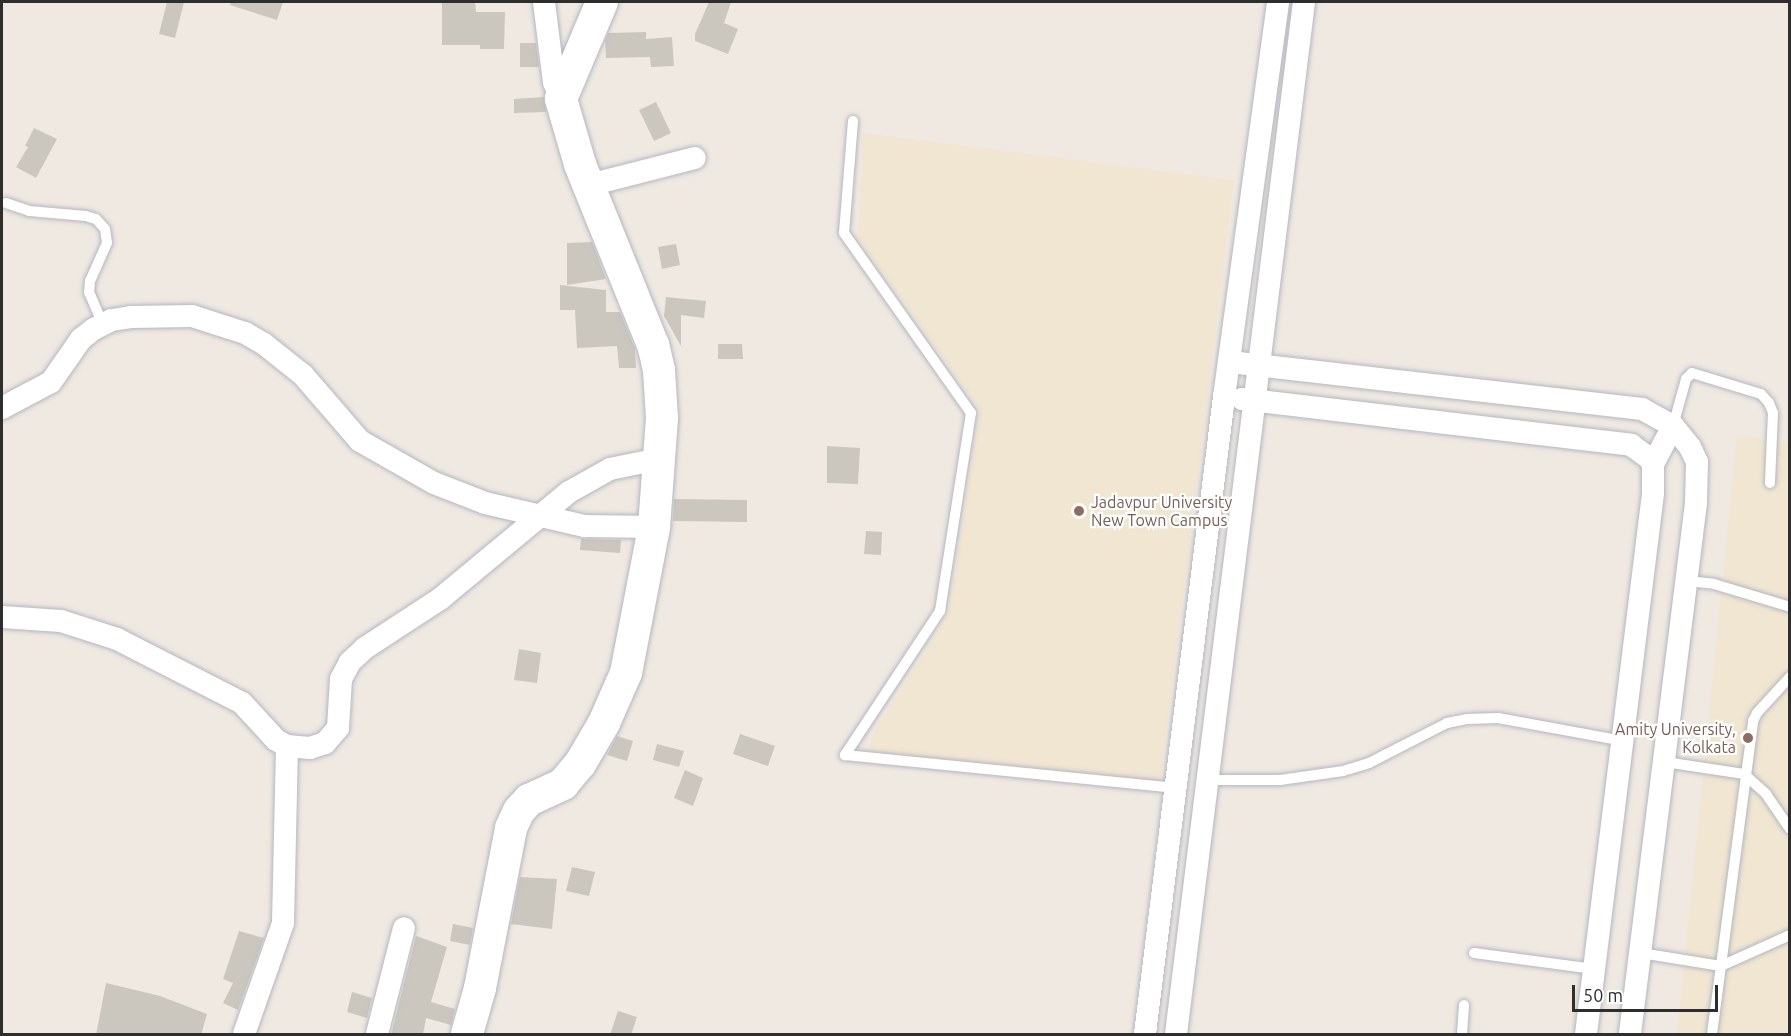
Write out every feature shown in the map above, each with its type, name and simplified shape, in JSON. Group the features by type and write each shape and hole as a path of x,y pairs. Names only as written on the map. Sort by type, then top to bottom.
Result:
{"street":[{"path":"467,1035 480,988 511,828 519,811 529,800 563,784 580,764 604,723 626,673 654,527 662,418 659,370 653,345 589,184 554,82 544,2"},
{"path":"561,99 602,2"},
{"path":"1145,1035 1224,397 1278,2"},
{"path":"1176,1035 1261,366 1304,2"},
{"path":"589,184 695,158"},
{"path":"2,408 43,388 81,339 103,325 131,317 192,316 246,333 264,344 303,375 349,430 371,448 434,483 485,503 585,526 654,527"},
{"path":"1230,362 1642,409 1673,426 1690,447 1698,470 1687,581 1630,1035"},
{"path":"1224,397 1631,445 1649,458 1653,464"},
{"path":"1586,1035 1653,494 1653,464 1673,426"},
{"path":"2,617 61,621 137,648 243,703 276,740 287,746 310,748 325,743 334,736 338,728 341,679 350,662 365,648 440,599 569,492 610,470 659,459"},
{"path":"244,1035 283,923 287,746"},
{"path":"377,1035 404,928"}],"lane":[{"path":"853,122 844,233 971,413 940,611 844,755 1176,789"},
{"path":"6,203 29,211 86,216 96,219 105,229 107,243 90,281 89,292 103,325"},
{"path":"1673,426 1686,379 1692,373 1761,394 1769,403 1773,413 1770,483"},
{"path":"1687,581 1714,584 1790,607"},
{"path":"1712,1035 1744,774 1753,721 1757,712 1790,677"},
{"path":"1208,780 1280,780 1343,771 1369,763 1448,723 1467,719 1498,718 1623,741"},
{"path":"1665,762 1744,774 1766,794 1790,829"},
{"path":"1641,953 1721,966 1790,935"},
{"path":"1474,953 1594,969"},
{"path":"1462,1035 1464,1005"}],"shaded area":[{"name":"Jadavpur University New Town Campus","path":"863,133 1234,180 1159,787 869,753 871,738 949,613 980,410 858,237"},
{"name":"Amity University, Kolkata","path":"1737,436 1789,441 1789,1034 1677,1034"}],"building":[{"path":"167,2 184,2 175,38 159,34"},
{"path":"231,2 283,2 277,20 230,5"},
{"path":"442,2 475,2 476,12 505,12 504,49 480,49 480,45 442,45"},
{"path":"709,2 731,2 724,23 738,29 728,54 695,41 695,34"},
{"path":"646,32 646,39 672,37 674,66 651,67 650,57 606,58 605,41 608,33"},
{"path":"520,43 536,43 539,67 520,67"},
{"path":"544,97 546,112 514,113 514,99"},
{"path":"656,102 671,133 654,141 639,110"},
{"path":"34,128 57,139 36,178 16,167 28,147 25,146"},
{"path":"592,242 606,279 567,285 567,243"},
{"path":"676,244 680,265 662,269 658,247"},
{"path":"560,285 606,290 606,312 620,312 635,349 636,368 619,368 617,346 577,348 575,310 560,310"},
{"path":"666,297 706,301 704,318 681,315 681,346 664,316"},
{"path":"718,344 742,344 743,359 718,359"},
{"path":"827,446 860,448 858,484 827,483"},
{"path":"674,499 747,500 747,522 673,521"},
{"path":"866,531 882,532 881,555 864,554"},
{"path":"581,539 621,540 620,553 580,550"},
{"path":"519,649 541,653 537,683 514,680"},
{"path":"740,734 775,746 768,766 733,754"},
{"path":"617,736 633,741 627,761 607,755"},
{"path":"657,744 684,751 679,767 653,760"},
{"path":"685,770 703,778 693,806 674,798"},
{"path":"572,867 595,872 589,896 566,891"},
{"path":"520,877 557,879 552,929 511,924"},
{"path":"453,924 473,928 470,945 450,941"},
{"path":"239,931 264,938 238,1010 223,1003 233,983 223,979"},
{"path":"416,936 447,947 431,1002 455,1009 451,1025 426,1018 423,1035 391,1035"},
{"path":"106,983 160,996 207,1014 201,1035 96,1035"},
{"path":"352,992 372,998 367,1018 347,1012"},
{"path":"618,1011 637,1017 631,1035 610,1035"}],"place":[{"name":"Jadavpur University New Town Campus","path":"1079,511"},
{"name":"Amity University, Kolkata","path":"1748,738"}]}
